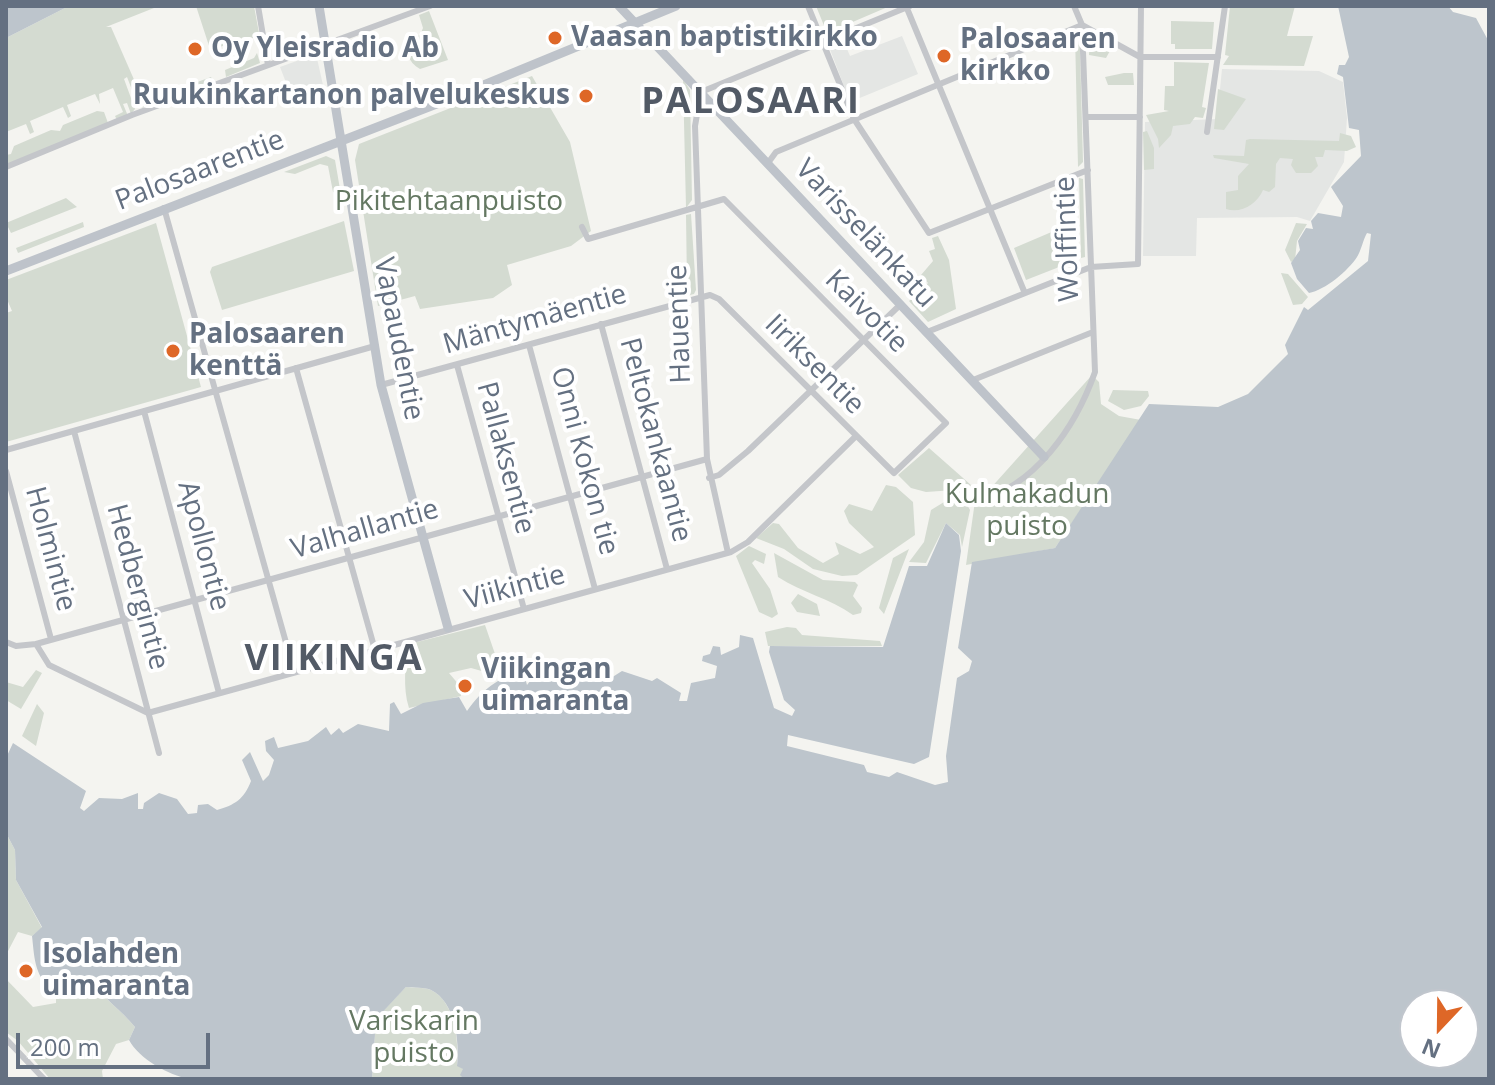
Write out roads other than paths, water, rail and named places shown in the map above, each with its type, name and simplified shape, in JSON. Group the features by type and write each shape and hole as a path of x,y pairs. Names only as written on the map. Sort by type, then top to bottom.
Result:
{"street":[{"path":"258,6 268,65"},
{"name":"Vapaudentie","path":"319,6 381,385 448,628"},
{"path":"6,167 430,6"},
{"name":"Varisselänkatu","path":"619,6 1044,457"},
{"name":"Palosaarentie","path":"6,271 676,6"},
{"path":"808,6 854,119 929,233 1088,170"},
{"name":"Wolffintie","path":"975,501 1004,493 1044,457 1083,406 1095,372 1082,25 1074,6"},
{"path":"927,332 1091,267 1138,264 1141,6"},
{"path":"1207,132 1225,6"},
{"path":"701,92 908,7 1024,291"},
{"path":"768,163 776,152 1082,25 1140,57 1218,57"},
{"name":"Hauentie","path":"701,92 695,116 707,459 728,553"},
{"path":"1087,117 1140,117"},
{"name":"Kaivotie","path":"698,207 724,199 946,423 894,473"},
{"path":"582,227 588,239 698,207"},
{"path":"164,208 294,671"},
{"name":"Iiriksentie","path":"701,297 710,295 719,299 894,473"},
{"name":"Mäntymäentie","path":"381,385 701,297"},
{"path":"709,478 719,475 748,451 808,390 901,304"},
{"name":"Peltokankaantie","path":"601,324 667,569"},
{"path":"973,380 1093,332"},
{"name":"Onni Kokon tie","path":"529,345 595,589"},
{"path":"6,450 375,346"},
{"name":"Pallaksentie","path":"457,365 524,609"},
{"path":"296,368 375,650"},
{"name":"Apollontie","path":"144,411 219,693"},
{"name":"Hedbergintie","path":"74,431 159,753"},
{"name":"Viikintie","path":"148,713 728,553 748,542 855,437"},
{"name":"Valhallantie","path":"36,644 707,459"},
{"name":"Holmintie","path":"6,471 51,639"},
{"path":"6,642 16,646 36,644 49,665 148,713"},
{"path":"6,1039 44,1079"}],"place":[{"name":"Vaasan baptistikirkko","path":"555,38"},
{"name":"Oy Yleisradio Ab","path":"195,49"},
{"name":"Palosaaren kirkko","path":"944,56"},
{"name":"Ruukinkartanon palvelukeskus","path":"586,96"},
{"name":"Palosaaren kenttä","path":"173,351"},
{"name":"Viikingan uimaranta","path":"465,686"},
{"name":"Isolahden uimaranta","path":"26,971"}],"district":[{"name":"PALOSAARI","path":"751,103"},
{"name":"VIIKINGA","path":"334,660"}],"park label":[{"name":"Pikitehtaanpuisto","path":"449,202"},
{"name":"Kulmakadun puisto","path":"1027,511"},
{"name":"Variskarin puisto","path":"414,1038"}]}
